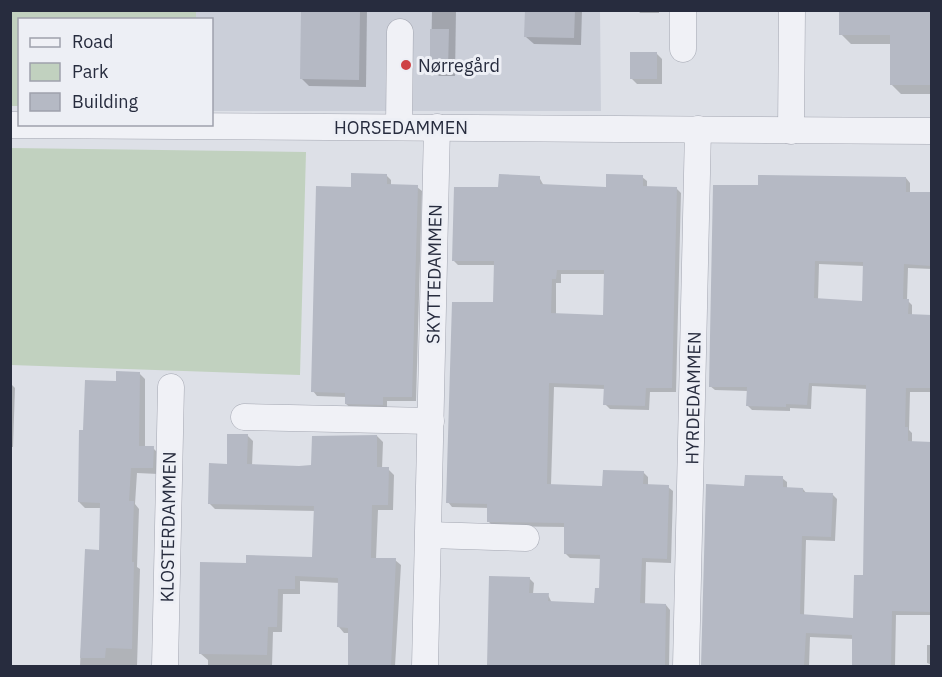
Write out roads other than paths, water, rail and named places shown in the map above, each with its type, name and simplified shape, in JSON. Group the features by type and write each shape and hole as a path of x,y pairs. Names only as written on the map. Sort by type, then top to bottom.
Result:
{"street":[{"path":"683,10 683,49"},
{"path":"791,131 792,10"},
{"path":"399,126 400,32"},
{"name":"HORSEDAMMEN","path":"213,126 932,131"},
{"name":"SKYTTEDAMMEN","path":"425,666 437,127"},
{"name":"HYRDEDAMMEN","path":"686,666 698,129"},
{"name":"KLOSTERDAMMEN","path":"165,666 171,387"},
{"path":"244,417 431,421"},
{"path":"428,547 526,538"}],"place":[{"name":"Nørregård","path":"406,65"}]}
